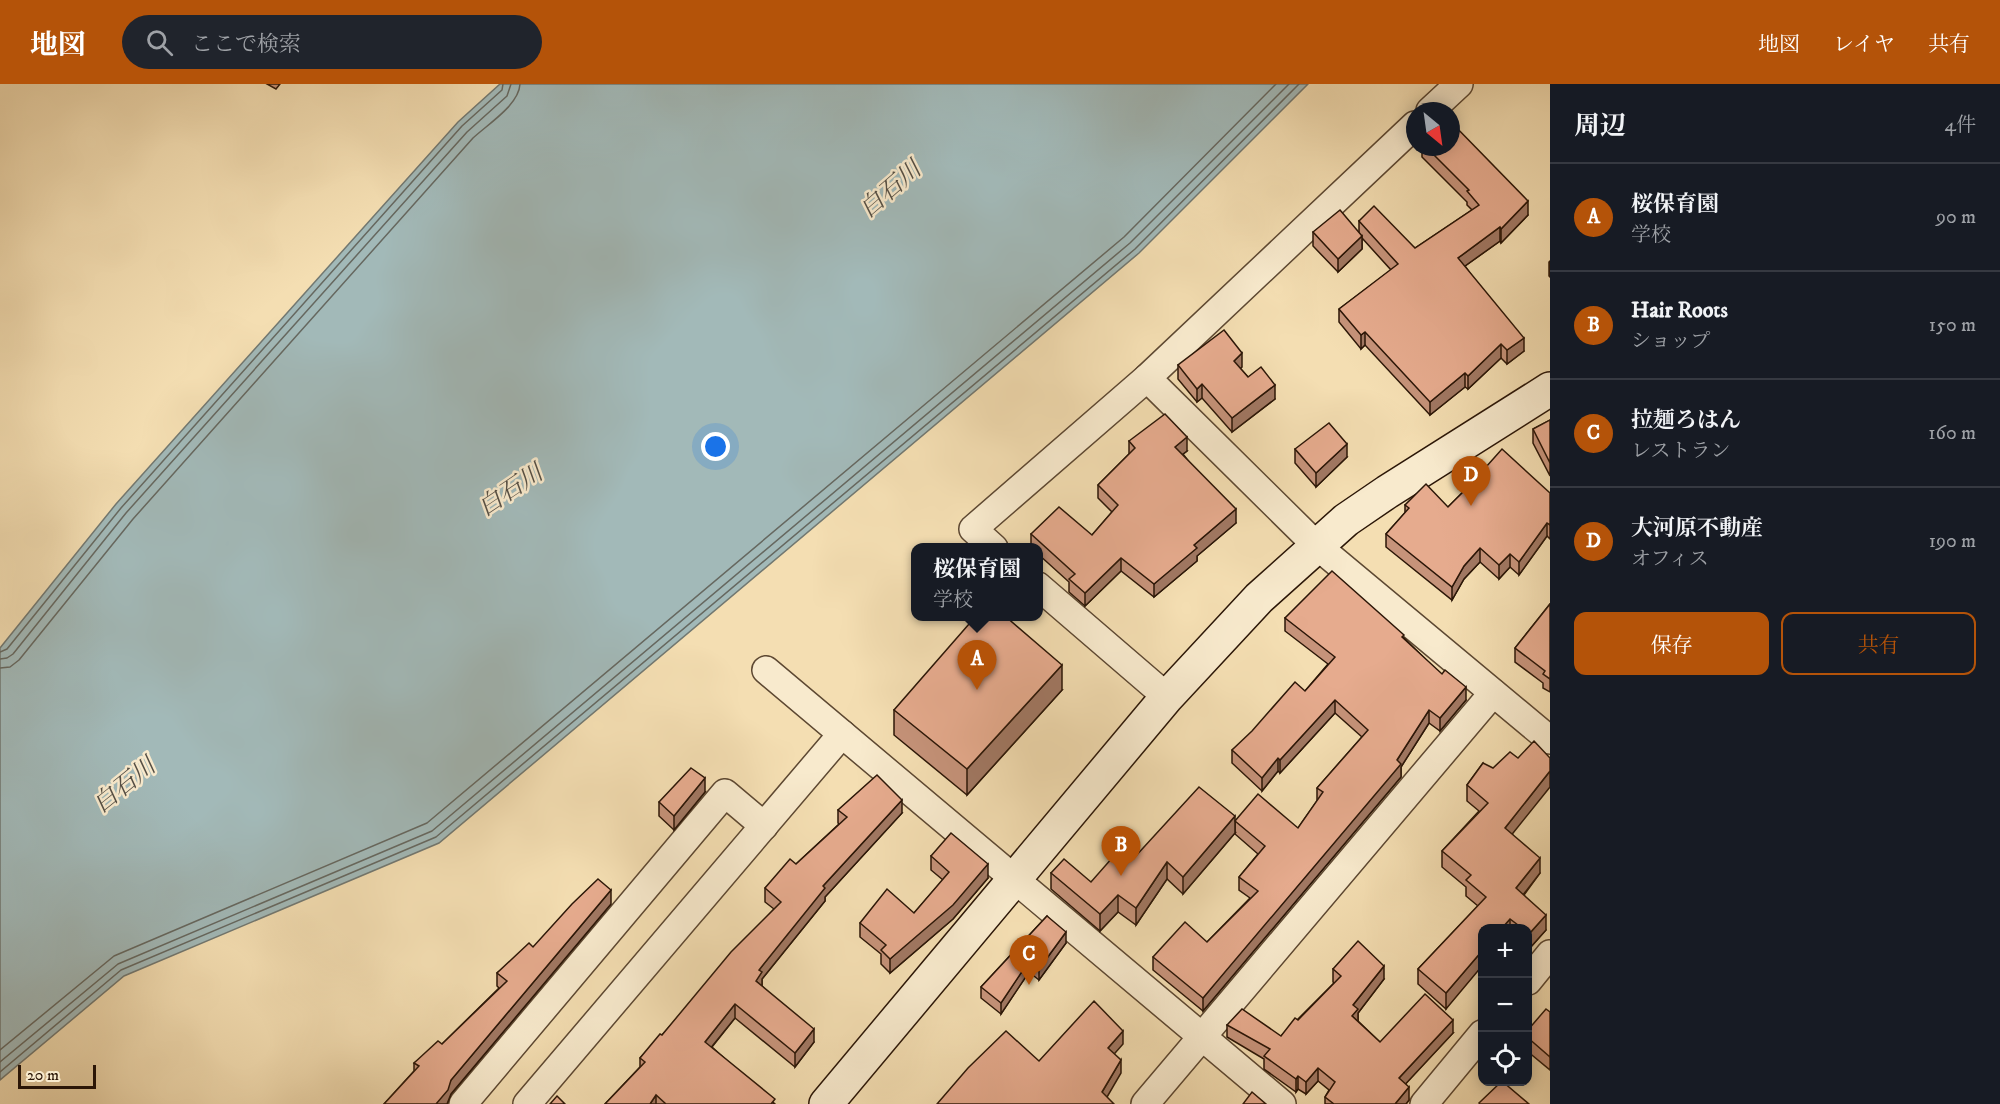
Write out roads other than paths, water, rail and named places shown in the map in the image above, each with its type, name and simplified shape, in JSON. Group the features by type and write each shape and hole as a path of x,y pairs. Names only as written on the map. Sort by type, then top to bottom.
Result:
{"street":[{"path":"1440,102 1459,84"},
{"path":"988,543 973,529 1147,378 1406,134"},
{"path":"1147,378 1316,545 1550,740"},
{"path":"826,1104 1167,698 1259,598 1346,520 1550,389"},
{"path":"1043,590 1167,698"},
{"path":"766,670 1282,1104"},
{"path":"1145,1104 1493,693"},
{"path":"527,1104 842,734"},
{"path":"465,1103 725,793 764,826"},
{"path":"1530,978 1550,954"},
{"path":"1424,1104 1478,1039"}],"water":[{"name":"白石川","path":"500,84 1308,84 1139,253 439,843 124,976 0,1080 0,648 116,504 458,122"}],"place":[{"name":"大河原不動産","path":"1471,506"},
{"name":"桜保育園","path":"977,690"},
{"name":"Hair Roots","path":"1121,876"},
{"name":"拉麺ろはん","path":"1029,985"}]}
